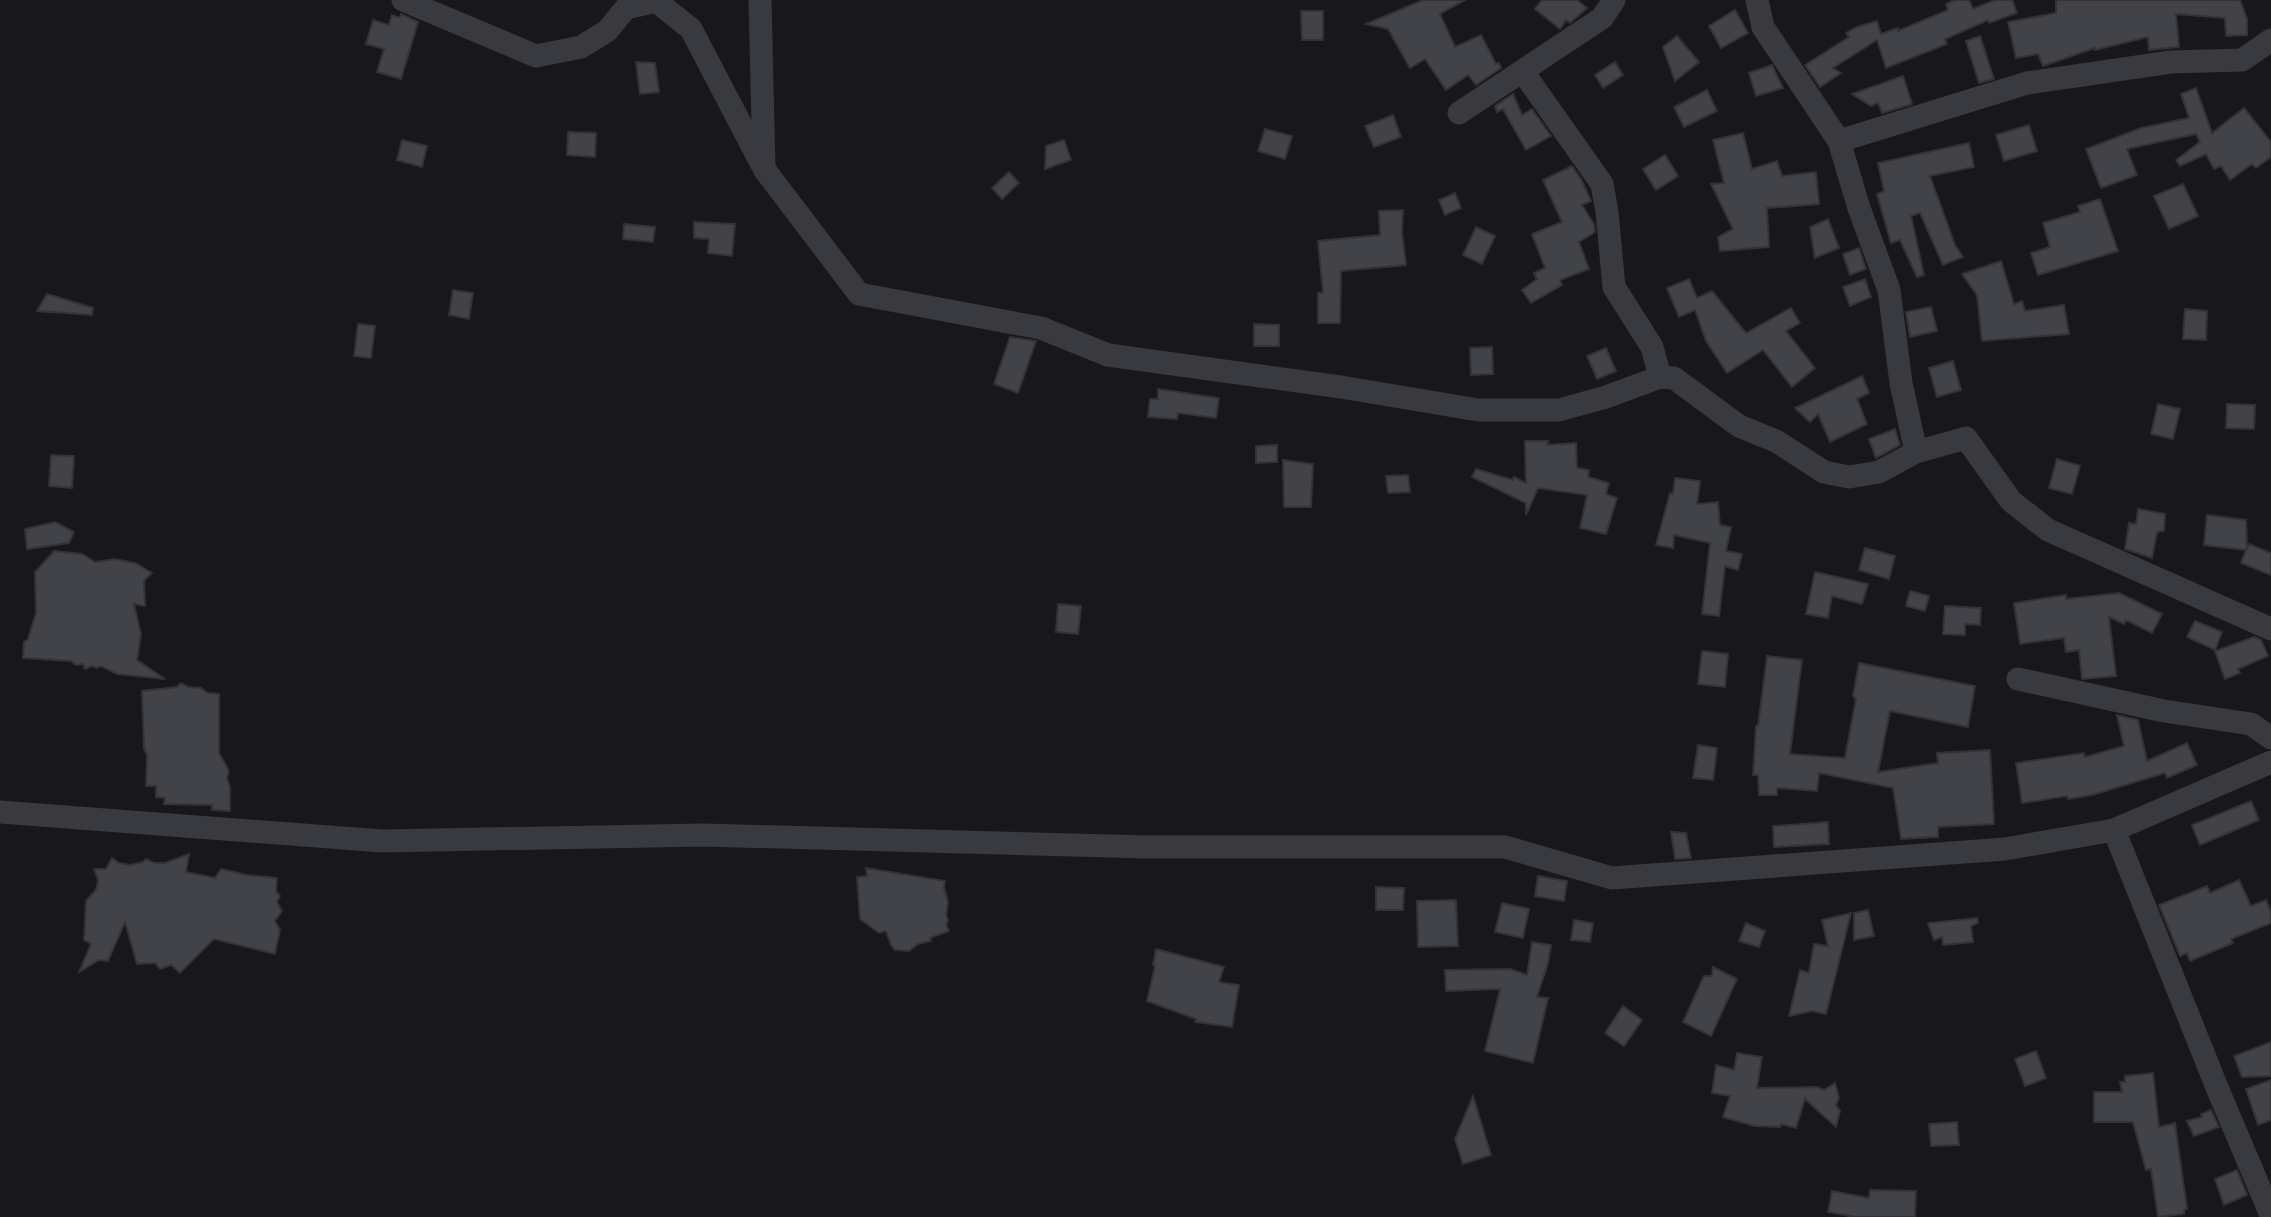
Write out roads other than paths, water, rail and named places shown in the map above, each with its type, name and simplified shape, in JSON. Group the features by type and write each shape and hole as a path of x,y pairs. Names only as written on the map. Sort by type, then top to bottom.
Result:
{"street":[{"path":"403,0 537,56 581,47 607,31 626,8 656,1 691,29 764,169 859,294 1041,328 1108,355 1340,387 1478,410 1559,410 1606,397 1660,377 1674,378 1739,426 1776,441 1824,472 1849,477 1879,472 1916,452 1966,438 2011,501 2048,530 2271,629"},
{"path":"760,0 764,169"},
{"path":"1459,113 1602,18 1614,0"},
{"path":"1757,0 1763,27 1839,141 1859,208 1889,290 1901,383 1916,452"},
{"path":"1839,141 2027,83 2171,62 2242,60 2271,40"},
{"path":"1523,72 1602,184 1614,287 1652,347 1660,377"},
{"path":"2018,679 2164,711 2251,724 2271,738"},
{"path":"0,812 382,841 703,835 1148,847 1505,848 1612,878 2005,849 2113,830 2271,762"},
{"path":"2113,830 2271,1215"}]}
